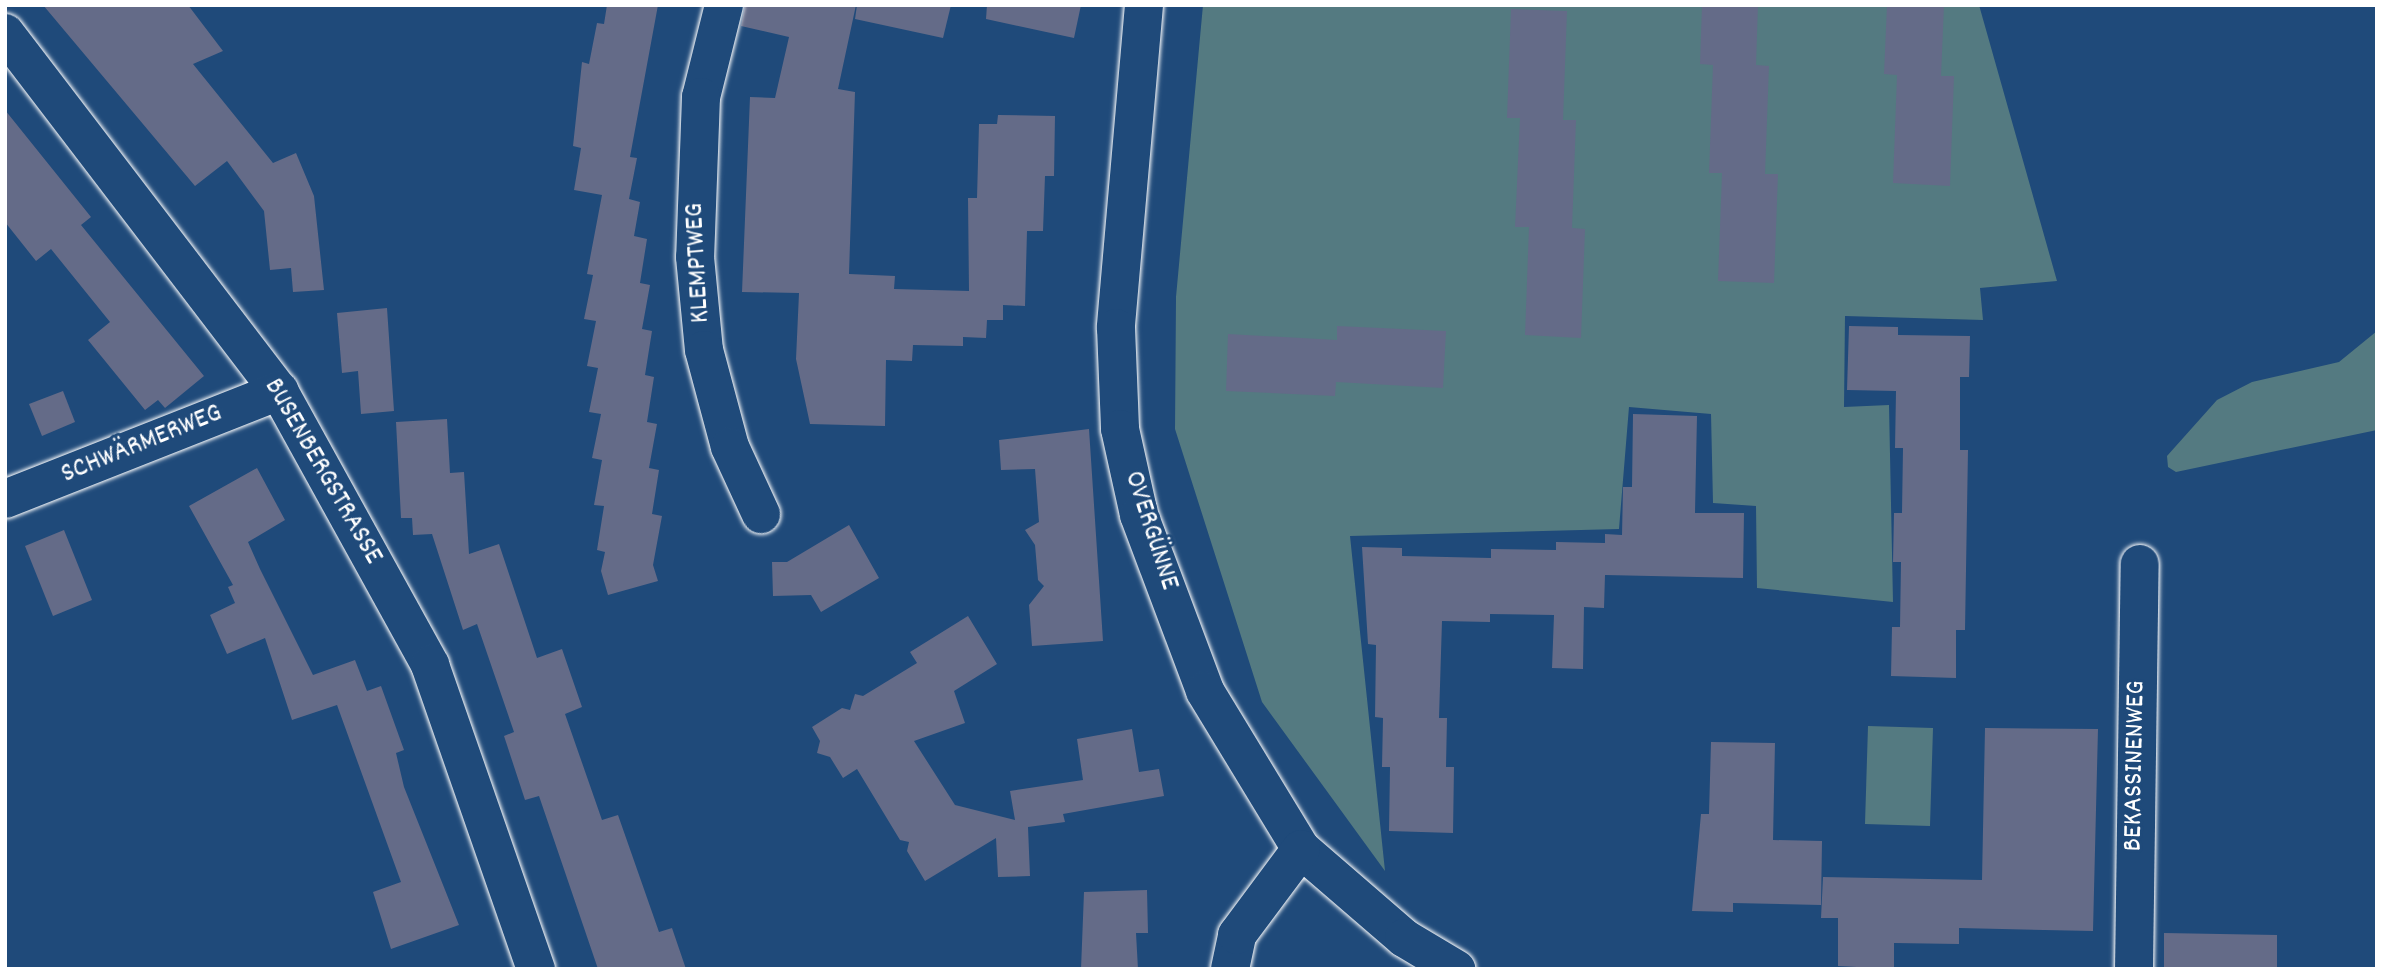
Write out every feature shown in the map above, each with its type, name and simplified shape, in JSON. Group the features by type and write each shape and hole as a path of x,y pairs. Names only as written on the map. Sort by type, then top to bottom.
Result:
{"street":[{"name":"KLEMPTWEG","path":"724,5 701,97 695,257 704,350 730,447 761,514"},
{"name":"OVERGÜNNE","path":"1143,5 1116,328 1120,429 1139,515 1205,691 1301,849 1404,938 1457,969"},
{"name":"BUSENBERGSTRASSE","path":"5,33 279,391 430,664 536,969"},
{"name":"SCHWÄRMERWEG","path":"5,499 279,391"},
{"name":"BEKASSINENWEG","path":"2134,969 2140,564"},
{"path":"1230,969 1237,935 1301,849"}],"green space":[{"path":"1203,5 1979,5 2057,281 1980,288 1983,320 1845,316 1844,407 1889,405 1893,602 1757,588 1756,506 1713,503 1711,414 1629,407 1619,529 1350,536 1385,871 1262,702 1175,429 1176,297"},
{"path":"2377,331 2377,430 2176,472 2168,467 2167,456 2217,400 2252,382 2339,362"},
{"path":"1868,726 1933,728 1930,826 1865,824"}],"building":[{"path":"43,5 188,5 223,51 193,64 273,163 296,153 314,196 324,290 293,292 291,268 270,270 264,211 227,161 195,186"},
{"path":"607,5 658,5 630,157 637,158 629,199 640,202 634,236 647,239 640,283 650,285 642,329 652,331 645,375 654,377 647,422 657,424 649,468 659,470 652,514 662,516 653,565 658,581 608,595 601,571 605,552 597,550 604,506 594,505 602,460 592,458 601,414 589,412 598,368 587,366 596,321 584,319 593,275 587,274 602,195 574,190 581,148 573,146 582,62 589,64 597,23 604,24"},
{"path":"745,5 856,5 838,89 855,92 849,274 895,276 894,289 969,291 968,198 977,198 979,124 997,124 998,115 1055,116 1054,176 1045,176 1043,231 1027,231 1025,306 1003,305 1003,320 987,320 986,338 963,337 963,346 913,345 912,361 886,360 885,426 810,424 796,359 799,293 742,292 750,97 775,98 789,37 741,26"},
{"path":"857,5 951,5 943,38 855,19"},
{"path":"987,5 1081,5 1074,38 986,19"},
{"path":"1702,5 1758,5 1756,65 1769,66 1765,174 1778,174 1774,283 1718,281 1722,173 1709,173 1713,65 1700,64"},
{"path":"1887,5 1944,5 1941,76 1954,76 1950,186 1893,183 1897,75 1884,74"},
{"path":"1511,9 1567,11 1563,120 1576,120 1572,228 1585,229 1581,338 1525,335 1529,227 1515,227 1520,118 1507,118"},
{"path":"5,110 91,217 81,225 204,376 165,408 158,400 145,410 88,340 110,322 51,249 36,261 5,222"},
{"path":"387,308 394,411 361,414 358,371 342,373 337,313"},
{"path":"1337,326 1446,331 1443,388 1336,382 1335,396 1226,391 1228,334 1337,340"},
{"path":"1849,326 1898,327 1898,335 1970,336 1969,377 1960,377 1960,450 1968,450 1965,630 1956,630 1956,678 1891,676 1892,627 1900,627 1901,562 1893,562 1894,513 1902,513 1903,448 1895,448 1896,391 1847,390"},
{"path":"63,391 75,422 42,436 29,404"},
{"path":"1633,414 1697,416 1695,513 1744,513 1743,578 1605,575 1604,608 1584,607 1583,669 1552,668 1554,615 1490,614 1490,622 1442,621 1439,718 1447,718 1446,767 1454,767 1453,833 1389,831 1390,767 1382,767 1383,718 1375,717 1376,645 1368,644 1362,547 1402,548 1402,556 1491,558 1491,549 1556,550 1556,542 1605,543 1605,534 1622,535 1623,487 1632,487"},
{"path":"447,419 450,473 464,472 469,554 499,544 537,658 562,649 582,707 565,714 602,820 618,815 659,932 672,928 686,969 598,969 539,796 525,800 504,736 514,732 477,624 463,630 432,534 413,535 412,518 401,518 396,422"},
{"path":"1089,429 1103,641 1032,646 1029,605 1044,586 1038,580 1035,545 1025,530 1039,522 1035,469 1001,470 999,440"},
{"path":"257,468 285,520 248,542 313,675 355,660 367,691 381,686 404,750 396,753 404,787 459,925 391,949 373,892 401,882 337,705 292,720 265,638 227,654 210,615 235,603 228,587 233,585 189,506"},
{"path":"849,525 879,578 821,612 811,595 773,596 772,562 787,562"},
{"path":"64,530 92,600 53,616 25,546"},
{"path":"968,616 997,664 954,691 965,723 914,741 955,805 1015,820 1010,791 1083,780 1077,739 1132,729 1139,772 1159,769 1164,796 1063,814 1065,822 1028,827 1030,876 998,877 996,838 925,881 907,851 909,842 900,840 857,769 843,778 830,757 817,753 820,741 812,727 842,708 850,710 855,694 863,696 917,663 910,652"},
{"path":"1985,728 2098,729 2093,931 1959,928 1959,944 1894,943 1894,969 1838,966 1838,918 1821,918 1823,877 1982,880"},
{"path":"1711,742 1775,743 1773,840 1822,841 1821,905 1733,903 1733,912 1692,911 1701,814 1709,814"},
{"path":"1147,890 1148,933 1136,933 1138,969 1081,969 1084,892"},
{"path":"2164,933 2277,935 2277,969 2164,969"}]}
